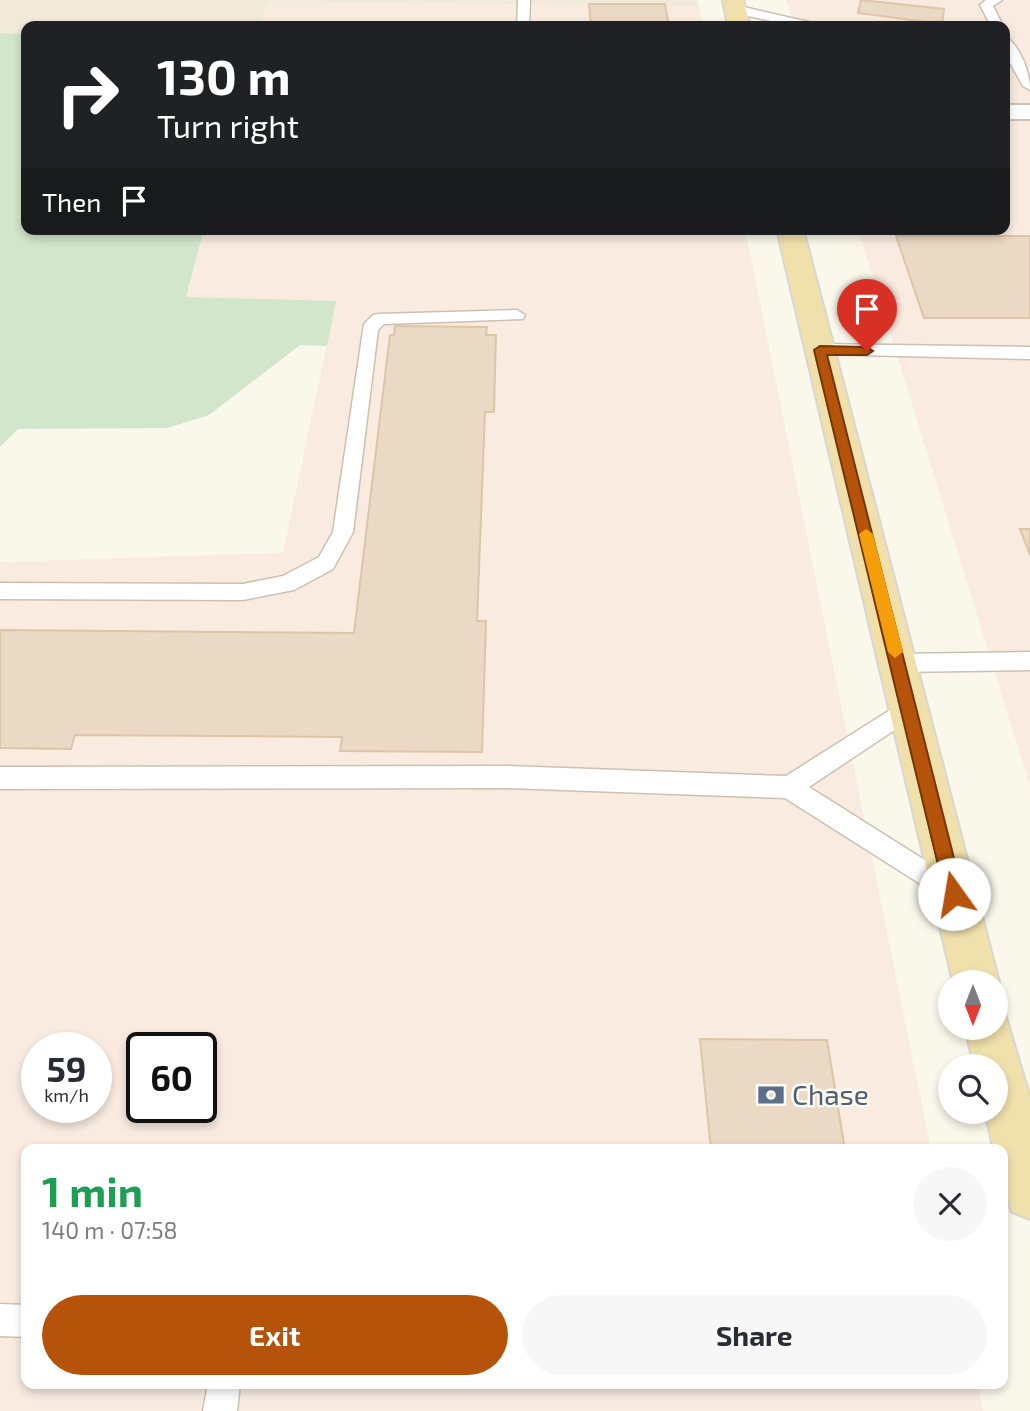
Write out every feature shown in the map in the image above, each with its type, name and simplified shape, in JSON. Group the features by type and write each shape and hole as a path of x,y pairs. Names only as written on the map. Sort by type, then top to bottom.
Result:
{"main road":[{"path":"791,235 973,970"},
{"path":"991,1040 1030,1194"}],"street":[{"path":"1010,112 1030,112"}],"lane":[{"path":"523,21 524,0"},
{"path":"994,21 986,5 996,0"},
{"path":"736,12 782,21"},
{"path":"1010,56 1030,86"},
{"path":"0,591 243,592 287,584 326,563 343,532 370,328 379,319 517,315"},
{"path":"820,350 1030,353"},
{"path":"898,663 1030,661"},
{"path":"789,787 909,708"},
{"path":"0,778 495,777 789,787 954,894"},
{"path":"0,1320 21,1321"},
{"path":"220,1411 223,1389"}],"shaded area":[{"path":"0,0 697,0 699,7 270,1 260,21 21,21 21,34 0,33"},
{"path":"786,0 1030,0 1030,105 1010,105 1010,21 792,21"},
{"path":"270,1 699,7 702,21 260,21"},
{"path":"1010,119 1030,119 1030,786 860,235 1010,235"},
{"path":"202,235 746,235 930,1144 21,1144 21,1389 979,1389 983,1411 0,1411 0,562 283,553 336,301 186,297"}],"green space":[{"path":"0,33 21,34 21,235 202,235 186,297 336,301 327,346 300,345 209,415 167,428 18,429 0,447"}],"building":[{"path":"861,0 944,9 942,21 919,21 858,13"},
{"path":"589,4 665,4 668,21 591,21"},
{"path":"896,236 1030,236 1030,318 924,318"},
{"path":"395,326 487,327 486,335 496,335 494,412 485,412 477,621 486,621 482,752 340,751 342,737 75,735 71,749 0,748 0,630 354,633 390,335 394,335"},
{"path":"1020,529 1030,529 1030,555"},
{"name":"Chase","path":"700,1039 827,1040 844,1144 710,1144"}],"slow traffic":[{"path":"866,534 895,652"}],"place":[{"name":"Chase","path":"771,1095"}],"route":[{"path":"867,351 820,350 954,894"}]}
